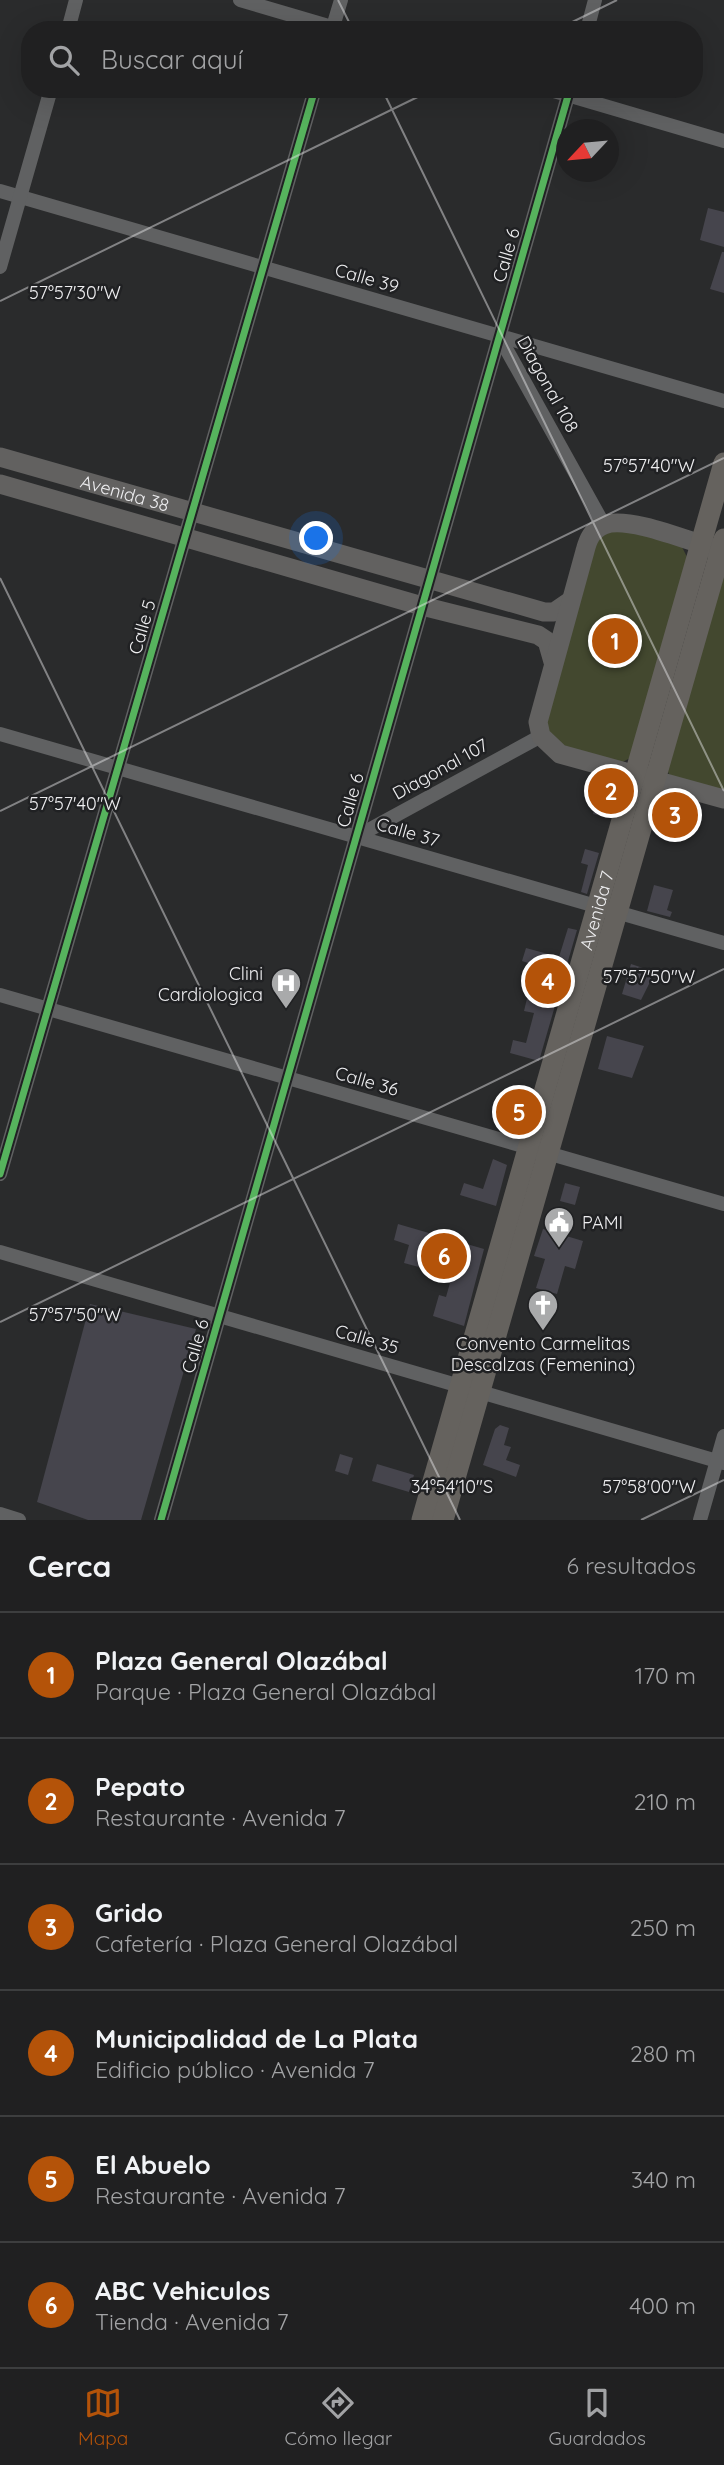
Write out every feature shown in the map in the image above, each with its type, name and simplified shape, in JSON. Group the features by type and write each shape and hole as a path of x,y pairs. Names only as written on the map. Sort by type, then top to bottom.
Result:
{"main road":[{"name":"Avenida 38","path":"0,457 429,582 544,612 554,612 570,601"},
{"name":"Avenida 7","path":"443,1520 470,1389 645,777 717,546 724,463"},
{"name":"Avenida 38","path":"0,484 422,606 538,635 547,640 554,662"},
{"path":"717,546 625,523 604,525 588,540 540,709 541,736 560,754 724,799"},
{"name":"Avenida 7","path":"422,1520 470,1389"}],"street":[{"path":"70,21 76,0"},
{"path":"240,0 310,21"},
{"path":"337,21 341,0"},
{"path":"589,21 595,0"},
{"path":"0,267 48,98"},
{"name":"Calle 5","path":"0,1174 312,98"},
{"name":"Calle 6","path":"161,1520 567,98"},
{"path":"588,98 724,141"},
{"name":"Calle 39","path":"0,191 724,401"},
{"name":"Diagonal 108","path":"499,336 604,525"},
{"name":"Calle 37","path":"0,734 724,943"},
{"name":"Diagonal 107","path":"356,837 541,736"},
{"name":"Calle 36","path":"0,995 724,1204"},
{"name":"Calle 35","path":"0,1252 720,1462"},
{"path":"700,1520 720,1462 724,1436"},
{"path":"0,1514 19,1520"}],"green space":[{"path":"617,528 681,545 689,561 632,757 617,765 557,749 541,720 591,543 602,532"},
{"path":"724,568 724,797 673,782 665,766"}],"building":[{"path":"708,208 724,212 724,247 700,240"},
{"path":"724,252 724,293 710,289"},
{"path":"596,800 613,804 609,818 593,814"},
{"path":"675,806 682,807 674,842 664,840"},
{"path":"585,849 599,853 587,894 581,892 588,865 581,863"},
{"path":"654,885 673,890 667,910 672,912 670,917 647,911"},
{"path":"568,928 577,930 539,1061 510,1053 513,1040 526,1043 534,1013 524,1011 531,982 526,980 531,964 522,961 526,948 559,957"},
{"path":"631,964 655,972 641,1000 622,994"},
{"path":"607,1036 644,1046 632,1078 598,1069"},
{"path":"516,1104 526,1107 521,1125 516,1128 497,1124 499,1113 512,1117"},
{"path":"493,1159 507,1165 496,1206 460,1195 464,1183 483,1189"},
{"path":"565,1183 580,1187 575,1205 560,1201"},
{"path":"398,1224 484,1249 464,1326 433,1316 439,1295 446,1297 452,1276 404,1263 409,1245 394,1240"},
{"name":"PAMI","path":"543,1229 583,1241 575,1269 565,1266 557,1294 536,1288 545,1259 534,1256"},
{"path":"90,1304 196,1329 141,1520 88,1520 37,1502"},
{"path":"500,1425 509,1428 504,1445 511,1447 506,1460 520,1465 516,1477 483,1465 495,1429"},
{"path":"340,1454 353,1458 348,1475 335,1471"},
{"path":"377,1464 414,1475 409,1492 372,1481"}],"cycle path":[{"path":"0,1174 312,98"},
{"path":"161,1520 567,98"}],"place":[{"name":"Plaza General Olazábal","path":"615,641"},
{"name":"Pepato","path":"611,791"},
{"name":"Grido","path":"675,815"},
{"name":"Municipalidad de La Plata","path":"548,981"},
{"name":"Clini Cardiologica","path":"286,1010"},
{"name":"El Abuelo","path":"519,1112"},
{"name":"PAMI","path":"559,1249"},
{"name":"ABC Vehiculos","path":"444,1256"},
{"name":"Convento Carmelitas Descalzas (Femenina)","path":"543,1332"}]}
